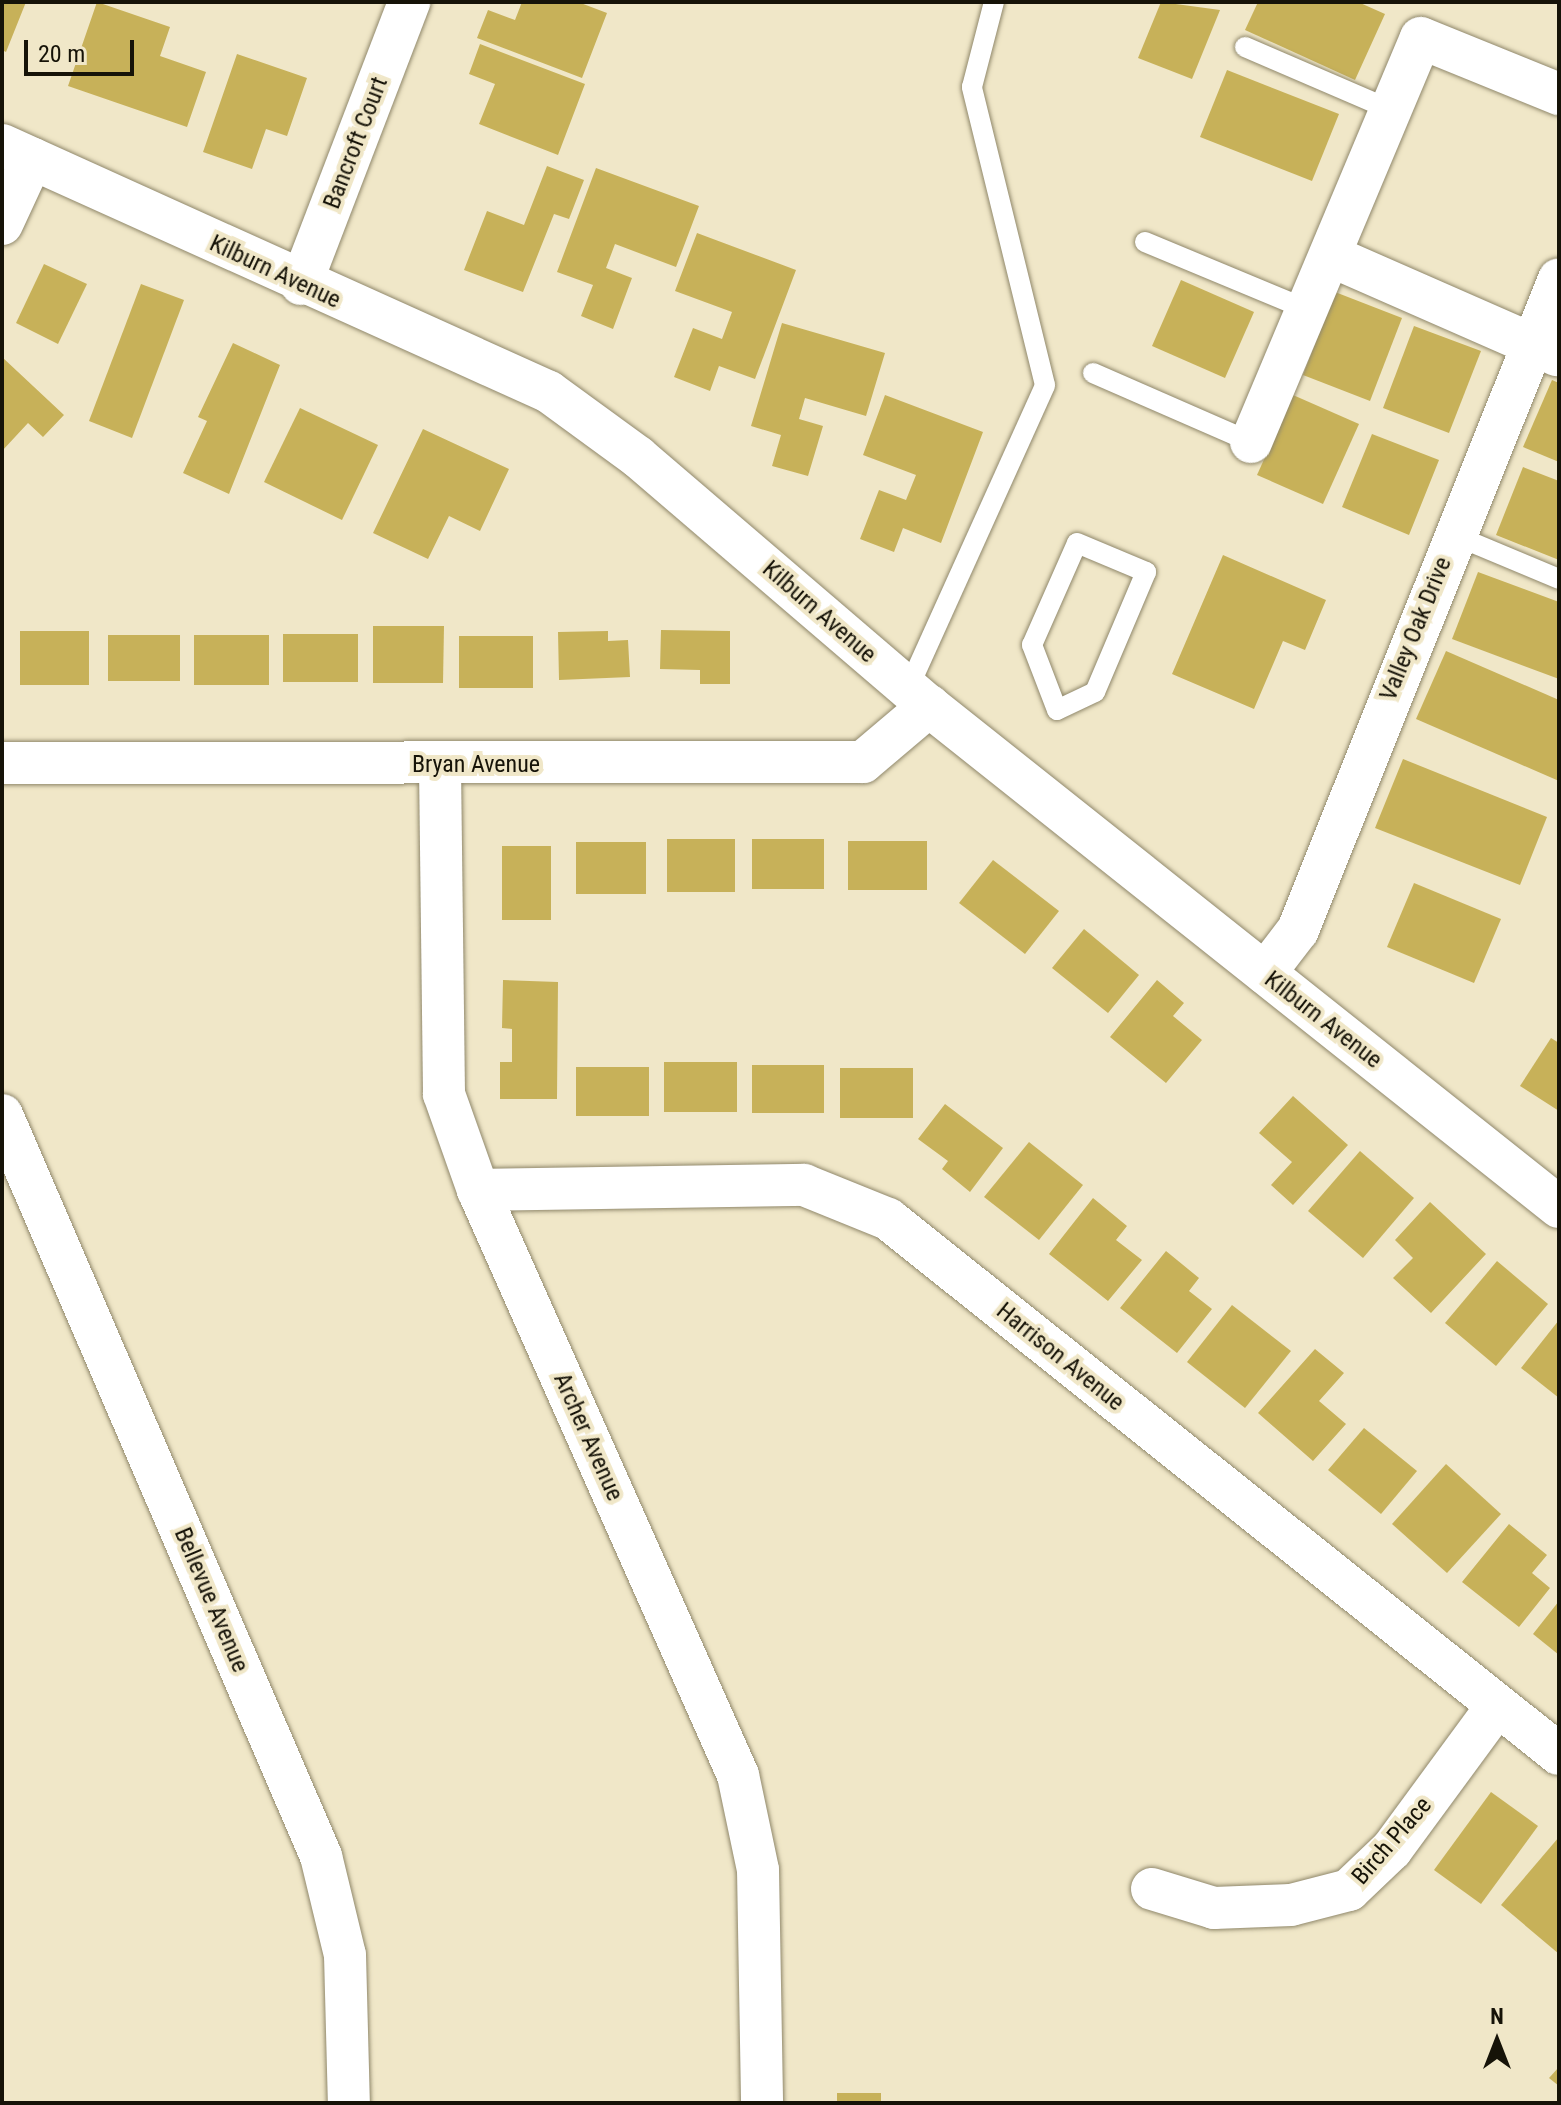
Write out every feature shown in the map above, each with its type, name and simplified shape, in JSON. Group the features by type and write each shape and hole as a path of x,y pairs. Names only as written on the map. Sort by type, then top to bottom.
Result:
{"street":[{"name":"Bancroft Court","path":"301,284 409,2"},
{"path":"1251,442 1421,38 1559,94"},
{"name":"Kilburn Avenue","path":"17,152 301,284 549,392 638,457 918,697 1559,1207"},
{"path":"2,224 17,152"},
{"path":"1331,256 1546,350"},
{"name":"Valley Oak Drive","path":"1265,973 1298,930 1454,535 1546,350 1559,279"},
{"name":"Bryan Avenue","path":"2,763 440,766 863,762 918,697"},
{"name":"Archer Avenue","path":"440,766 439,1046 444,1094 478,1190 753,1822 762,2103"},
{"name":"Bellevue Avenue","path":"2,1115 321,1856 345,1955 349,2103"},
{"name":"Harrison Avenue","path":"478,1190 804,1185 888,1219 1559,1754"},
{"name":"Birch Place","path":"1152,1889 1214,1908 1291,1905 1349,1890 1392,1849 1497,1706"}],"lane":[{"path":"918,697 1045,385 972,87 994,2"},
{"path":"1245,47 1391,110"},
{"path":"1145,242 1308,310"},
{"path":"1093,373 1251,442"},
{"path":"1454,535 1559,579"},
{"path":"1077,543 1146,572 1095,692 1057,710 1032,645 1077,543"}],"building":[{"path":"2,2 26,2 6,52 2,50"},
{"path":"97,2 170,27 160,56 206,72 187,127 68,86"},
{"path":"522,2 578,2 607,13 582,78 477,38 488,10 515,20"},
{"path":"1161,2 1220,10 1192,79 1138,58"},
{"path":"1258,2 1358,2 1385,14 1355,80 1245,30"},
{"path":"480,44 585,84 558,155 479,124 495,84 469,74"},
{"path":"237,54 307,78 287,136 266,129 252,169 203,152"},
{"path":"1227,70 1339,114 1312,181 1200,137"},
{"path":"547,166 584,180 569,219 554,214 523,292 464,270 487,211 524,225"},
{"path":"596,168 699,206 676,267 615,244 606,268 632,278 613,329 581,316 593,285 557,272"},
{"path":"697,233 796,270 755,379 719,366 710,391 674,377 693,328 722,339 732,312 675,291"},
{"path":"44,264 87,284 58,344 16,323"},
{"path":"1181,280 1254,312 1225,378 1152,346"},
{"path":"141,284 184,300 132,438 89,421"},
{"path":"1335,292 1402,318 1370,401 1303,375"},
{"path":"782,323 885,353 866,416 805,398 799,419 823,426 808,476 772,466 781,435 751,426"},
{"path":"1414,326 1481,351 1449,433 1383,408"},
{"path":"233,343 280,365 229,494 183,473 207,421 198,417"},
{"path":"2,357 64,415 43,437 28,423 2,451"},
{"path":"1552,380 1559,383 1559,462 1523,447"},
{"path":"885,395 983,432 941,543 903,528 894,552 860,539 879,490 906,500 916,475 863,455"},
{"path":"1293,395 1359,424 1323,504 1257,475"},
{"path":"300,408 378,445 342,520 264,482"},
{"path":"423,429 509,469 480,531 449,516 428,559 373,533"},
{"path":"1372,434 1439,460 1409,535 1342,507"},
{"path":"1523,467 1559,481 1559,560 1496,535"},
{"path":"1223,555 1326,600 1305,650 1283,641 1254,709 1172,674"},
{"path":"1478,572 1559,602 1559,679 1452,639"},
{"path":"373,626 444,626 443,683 373,683"},
{"path":"661,630 730,631 730,684 700,684 700,670 660,669"},
{"path":"20,631 89,631 89,685 20,685"},
{"path":"608,631 608,641 628,640 630,677 559,680 558,632"},
{"path":"283,634 358,634 358,682 283,682"},
{"path":"108,635 180,635 180,681 108,681"},
{"path":"194,635 269,635 269,685 194,685"},
{"path":"459,636 533,636 533,688 459,688"},
{"path":"1446,651 1559,700 1559,781 1416,719"},
{"path":"1403,759 1547,817 1520,885 1375,828"},
{"path":"667,839 735,839 735,892 667,892"},
{"path":"752,839 824,839 824,889 752,889"},
{"path":"848,841 927,841 927,890 848,890"},
{"path":"576,842 646,842 646,894 576,894"},
{"path":"502,846 551,846 551,920 502,920"},
{"path":"993,860 1059,911 1025,954 959,903"},
{"path":"1414,883 1501,919 1474,983 1387,947"},
{"path":"1084,929 1139,975 1108,1013 1052,968"},
{"path":"503,980 558,982 557,1099 500,1099 500,1062 512,1062 512,1029 502,1028"},
{"path":"1157,980 1184,1003 1173,1016 1202,1040 1166,1083 1110,1037"},
{"path":"1551,1038 1559,1043 1559,1111 1520,1086"},
{"path":"664,1062 737,1062 737,1112 664,1112"},
{"path":"752,1065 824,1065 824,1113 752,1113"},
{"path":"576,1067 649,1067 649,1116 576,1116"},
{"path":"840,1068 913,1068 913,1118 840,1118"},
{"path":"1293,1096 1348,1145 1293,1205 1271,1185 1292,1162 1259,1133"},
{"path":"945,1104 1003,1148 970,1192 942,1169 948,1161 918,1139"},
{"path":"1029,1142 1083,1185 1039,1240 984,1197"},
{"path":"1360,1151 1414,1198 1363,1258 1308,1211"},
{"path":"1093,1198 1127,1226 1116,1240 1142,1260 1108,1301 1049,1254"},
{"path":"1430,1202 1486,1254 1431,1313 1393,1278 1413,1258 1395,1240"},
{"path":"1166,1251 1199,1278 1189,1291 1212,1309 1177,1353 1120,1308"},
{"path":"1497,1261 1548,1304 1496,1366 1445,1323"},
{"path":"1232,1305 1291,1351 1245,1408 1187,1362"},
{"path":"1559,1320 1559,1398 1521,1368"},
{"path":"1315,1349 1344,1373 1319,1401 1346,1424 1313,1461 1258,1413"},
{"path":"1364,1428 1417,1471 1381,1514 1328,1470"},
{"path":"1446,1464 1501,1514 1447,1573 1392,1524"},
{"path":"1509,1524 1547,1555 1532,1573 1550,1588 1519,1627 1462,1582"},
{"path":"1559,1601 1559,1655 1533,1634"},
{"path":"1491,1792 1538,1826 1481,1904 1434,1870"},
{"path":"1559,1837 1559,1954 1501,1905"},
{"path":"1559,2067 1559,2086 1549,2078"},
{"path":"837,2093 881,2093 881,2103 837,2103"}]}
